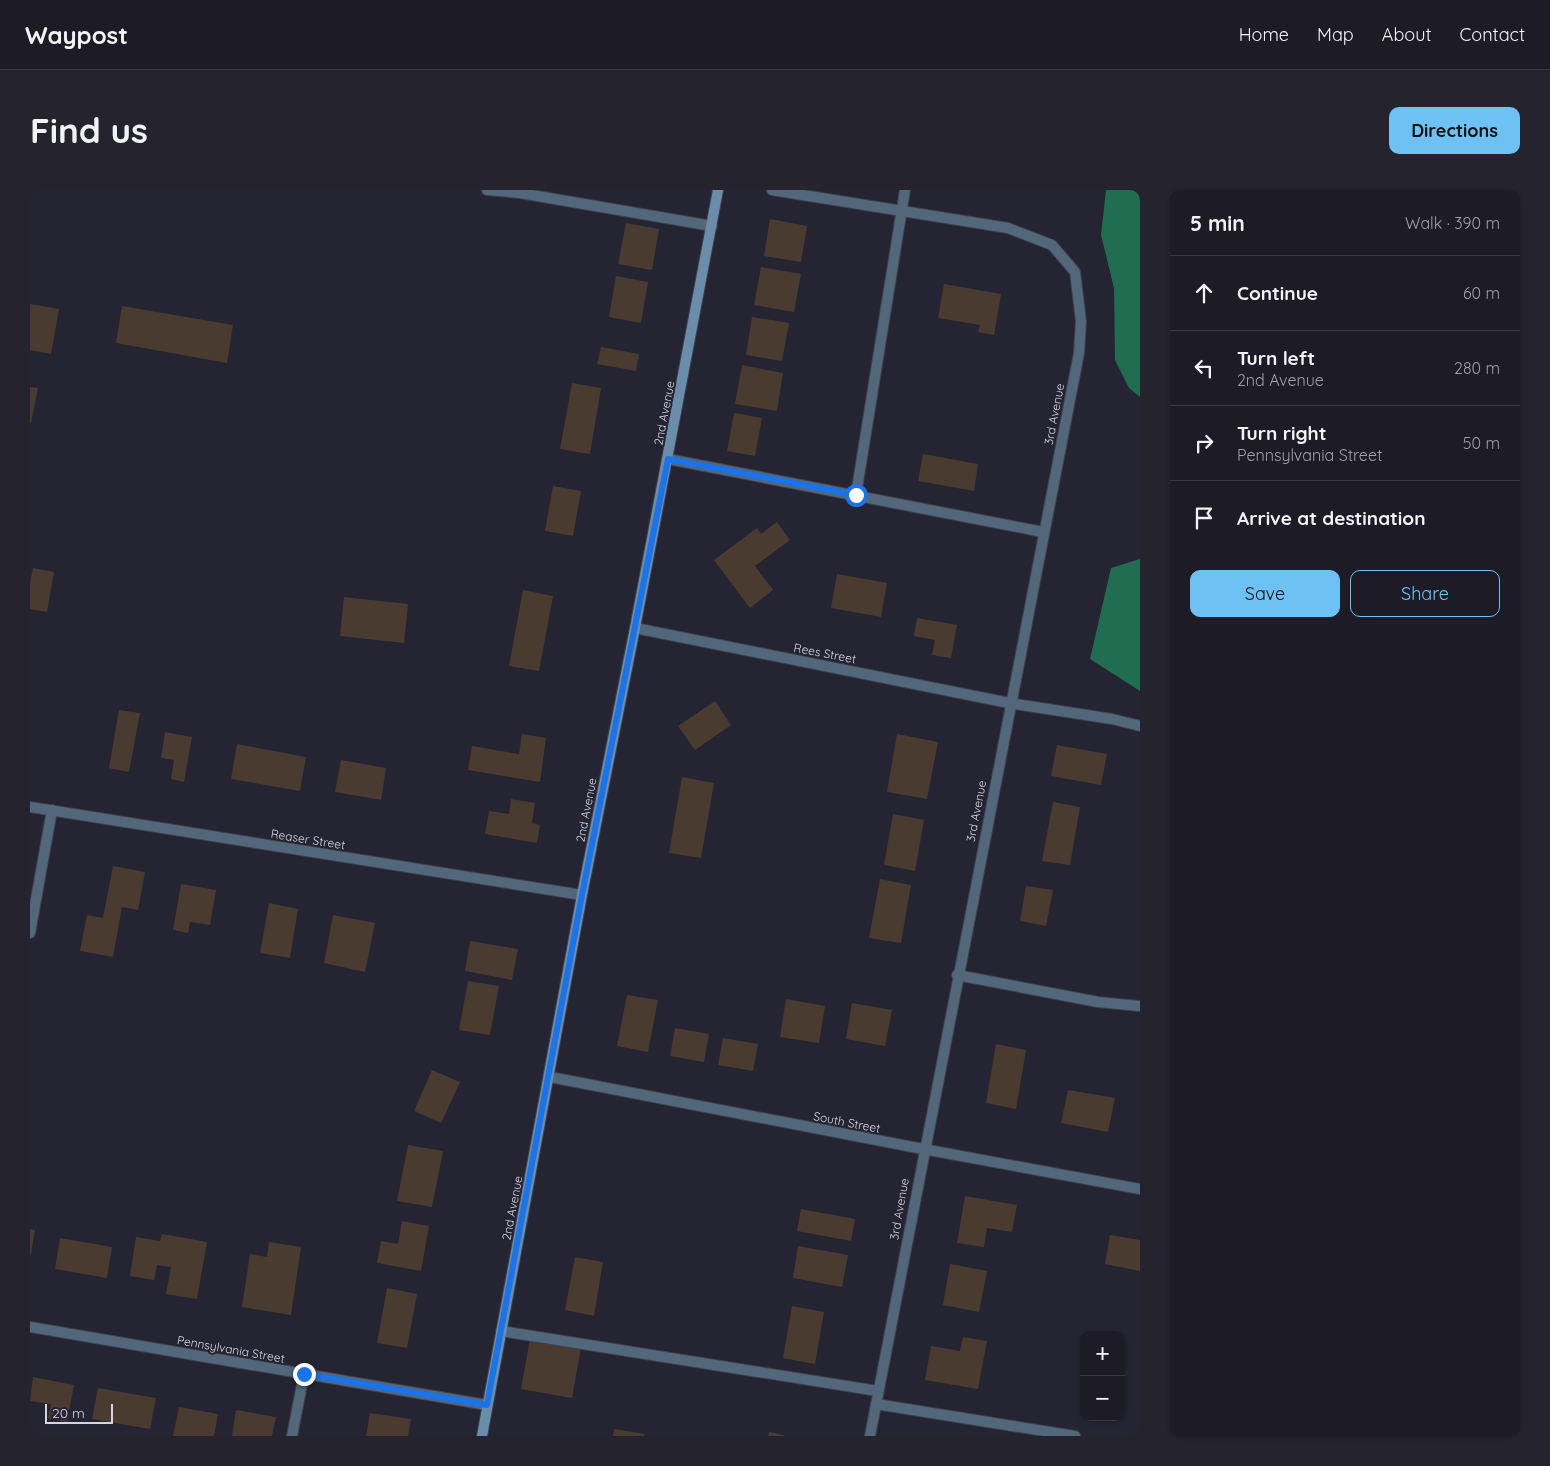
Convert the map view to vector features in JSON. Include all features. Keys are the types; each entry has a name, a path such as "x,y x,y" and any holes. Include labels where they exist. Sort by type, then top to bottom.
{"street":[{"path":"487,190 520,193 712,226"},
{"name":"2nd Avenue","path":"482,1436 550,1077 582,895 636,628 718,190"},
{"name":"3rd Avenue","path":"772,190 1008,228 1052,245 1075,272 1081,321 1079,353 1009,703 870,1436"},
{"path":"856,495 905,190"},
{"path":"668,459 1044,532"},
{"name":"Rees Street","path":"636,628 1009,703 1112,719 1140,726"},
{"name":"Reaser Street","path":"30,807 582,895"},
{"path":"30,933 52,810"},
{"path":"957,975 1098,1002 1140,1006"},
{"name":"South Street","path":"550,1077 1140,1189"},
{"name":"Pennsylvania Street","path":"30,1327 487,1405"},
{"path":"501,1331 878,1391"},
{"path":"292,1436 304,1374"},
{"path":"876,1404 1075,1436"}],"green space":[{"path":"1106,190 1140,190 1140,397 1129,388 1115,360 1114,288 1101,235"},
{"path":"1140,559 1140,691 1090,659 1111,568"}],"building":[{"path":"770,219 807,226 801,262 764,256"},
{"path":"626,223 659,229 652,270 618,264"},
{"path":"761,267 801,274 794,312 754,305"},
{"path":"616,276 648,282 641,323 609,317"},
{"path":"944,284 1001,294 994,335 978,332 980,325 938,318"},
{"path":"30,304 59,309 51,354 30,350"},
{"path":"122,306 233,325 227,363 116,343"},
{"path":"752,317 789,323 782,361 746,355"},
{"path":"601,347 639,354 636,371 597,364"},
{"path":"742,365 783,373 777,411 735,404"},
{"path":"572,383 601,388 590,454 560,449"},
{"path":"30,387 38,388 31,423 30,423"},
{"path":"734,413 762,418 755,456 727,451"},
{"path":"923,454 978,464 974,491 918,481"},
{"path":"553,486 581,491 573,536 545,531"},
{"path":"777,522 790,540 755,566 773,590 750,608 714,560 757,528 761,534"},
{"path":"33,568 54,572 47,612 30,609 30,583"},
{"path":"837,574 887,583 881,617 831,608"},
{"path":"523,590 553,596 539,671 509,666"},
{"path":"344,597 408,604 404,643 340,636"},
{"path":"917,618 957,625 951,658 932,655 935,640 914,636"},
{"path":"715,701 731,725 695,750 678,726"},
{"path":"119,710 140,713 129,772 109,768"},
{"path":"165,732 192,737 184,782 171,779 174,760 161,758"},
{"path":"522,734 546,738 540,782 468,770 472,746 519,754"},
{"path":"897,734 938,742 927,799 887,792"},
{"path":"237,744 306,757 300,791 231,779"},
{"path":"1057,745 1107,754 1101,785 1051,776"},
{"path":"341,760 386,768 381,800 335,792"},
{"path":"682,777 714,783 701,858 669,853"},
{"path":"511,799 535,803 532,823 540,825 537,843 485,834 489,811 509,814"},
{"path":"1053,802 1080,807 1070,865 1042,861"},
{"path":"893,814 924,820 915,871 884,865"},
{"path":"113,866 145,872 138,910 122,907 113,957 80,951 87,915 103,918"},
{"path":"880,879 911,885 901,943 869,938"},
{"path":"181,884 216,890 210,925 190,922 188,933 173,930"},
{"path":"1026,886 1053,890 1046,926 1020,921"},
{"path":"269,903 298,909 290,958 260,953"},
{"path":"333,915 375,923 365,972 324,963"},
{"path":"470,941 518,949 512,980 465,971"},
{"path":"468,981 499,986 490,1035 459,1030"},
{"path":"627,995 658,1000 648,1052 617,1046"},
{"path":"786,999 825,1006 819,1043 780,1037"},
{"path":"852,1003 892,1010 885,1046 846,1039"},
{"path":"675,1028 709,1034 704,1062 670,1056"},
{"path":"723,1038 758,1044 753,1071 718,1065"},
{"path":"996,1044 1026,1050 1016,1109 986,1103"},
{"path":"432,1070 460,1082 441,1123 414,1111"},
{"path":"1068,1090 1115,1098 1108,1132 1061,1123"},
{"path":"408,1145 443,1151 432,1207 397,1201"},
{"path":"965,1196 1017,1205 1012,1232 987,1228 984,1247 957,1243"},
{"path":"801,1209 855,1219 851,1241 797,1231"},
{"path":"402,1221 429,1226 421,1271 377,1263 381,1241 398,1244"},
{"path":"30,1229 35,1230 31,1254 30,1254"},
{"path":"162,1234 207,1242 197,1299 166,1294 171,1267 157,1265 154,1280 130,1276 136,1237 160,1241"},
{"path":"1110,1235 1140,1240 1140,1271 1105,1264"},
{"path":"60,1238 112,1247 107,1278 55,1269"},
{"path":"269,1242 301,1247 291,1315 242,1307 250,1254 267,1257"},
{"path":"798,1246 848,1255 842,1287 793,1278"},
{"path":"575,1257 603,1262 594,1316 565,1310"},
{"path":"950,1264 987,1271 979,1312 943,1305"},
{"path":"387,1288 417,1294 407,1348 377,1343"},
{"path":"792,1306 824,1312 815,1364 783,1358"},
{"path":"963,1337 987,1341 978,1389 925,1380 931,1346 960,1351"},
{"path":"530,1339 581,1348 572,1398 521,1389"},
{"path":"33,1377 74,1385 67,1422 48,1418 51,1404 30,1401"},
{"path":"98,1388 156,1398 150,1429 92,1419"},
{"path":"179,1407 218,1414 214,1436 173,1436"},
{"path":"236,1410 276,1417 272,1436 232,1436"},
{"path":"370,1413 411,1419 408,1436 366,1436"},
{"path":"614,1429 645,1434 644,1436 613,1436"},
{"path":"769,1432 784,1435 784,1436 768,1436"}],"route":[{"path":"304,1374 487,1405 550,1077 582,895 668,459 856,495"}]}
